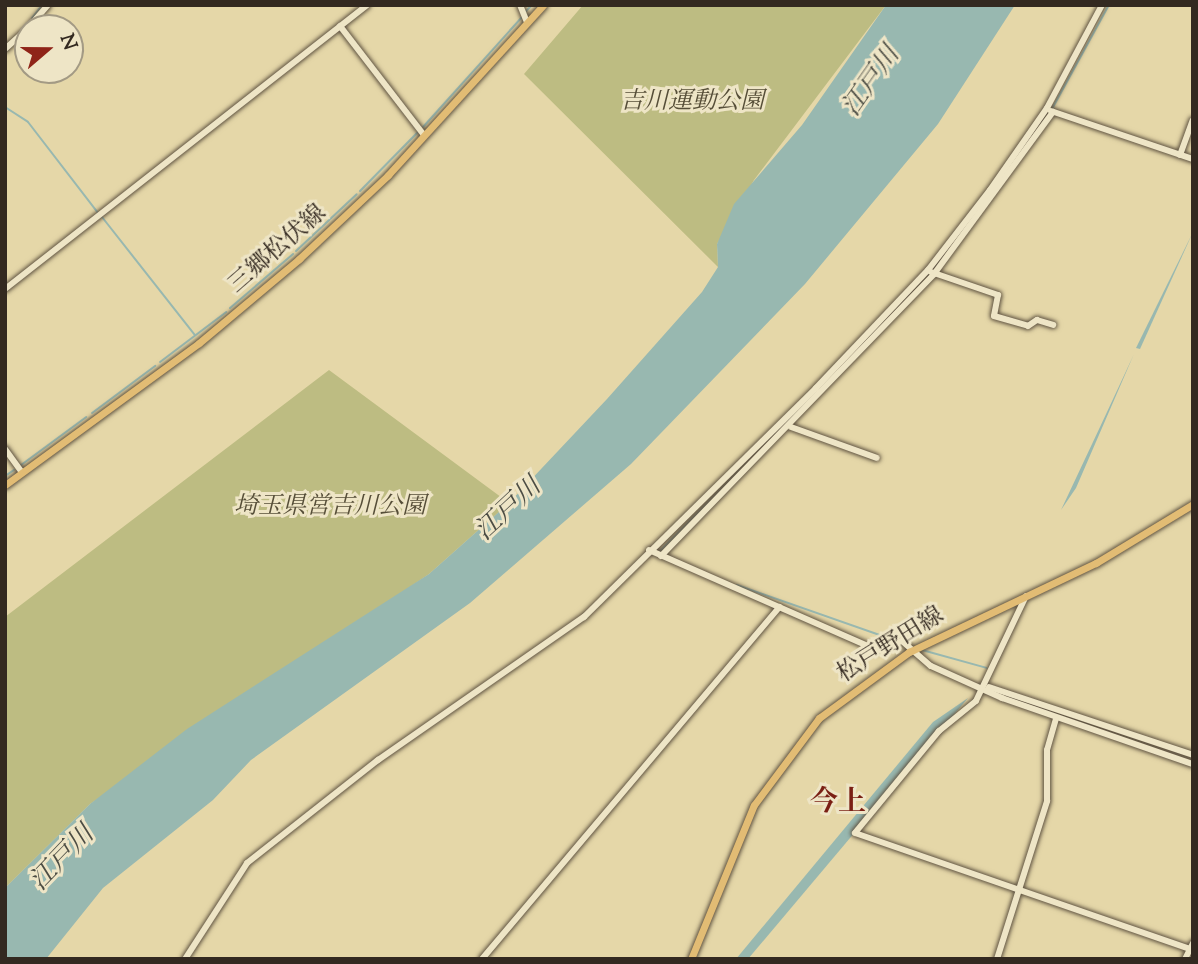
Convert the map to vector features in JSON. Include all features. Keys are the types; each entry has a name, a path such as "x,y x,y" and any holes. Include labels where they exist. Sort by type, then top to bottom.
{"main road":[{"name":"三郷松伏線","path":"5,485 233,316 341,221 424,135 524,19 542,5"},
{"name":"松戸野田線","path":"691,959 737,837 781,761 842,698 909,652 1126,547 1193,504"}],"street":[{"path":"5,289 367,5"},
{"path":"520,5 524,19"},
{"path":"661,556 791,427 931,272 1050,110 1102,5"},
{"path":"340,26 424,135"},
{"path":"1050,110 1193,159"},
{"path":"1180,155 1193,120"},
{"path":"931,272 998,295 994,316 1028,326 1037,320 1053,325"},
{"path":"185,959 247,863 378,761 584,617 931,272"},
{"path":"791,427 877,458"},
{"path":"5,449 8,458 22,472"},
{"path":"649,550 877,650 902,640 909,652 1056,719 1193,764"},
{"path":"1027,594 984,687 855,833 1192,947 1185,959"},
{"path":"482,959 779,607"},
{"path":"984,687 1193,755"},
{"path":"998,959 1047,802 1047,750 1056,719"}],"green space":[{"name":"吉川運動公園","path":"583,5 886,5 754,180 717,244 718,267 524,74"},
{"name":"埼玉県営吉川公園","path":"329,370 509,503 429,574 90,804 5,888 5,617"}],"water":[{"name":"江戸川","path":"886,5 1015,5 938,124 805,284 631,464 470,603 251,760 213,800 103,888 46,959 5,959 5,888 90,804 187,729 429,574 509,503 607,399 702,292 718,267 717,244 734,204 802,125"},
{"path":"1193,232 1140,349 1136,348 1161,297"},
{"path":"1134,354 1076,488 1061,510 1100,427"},
{"path":"968,698 748,959 736,959 933,722"}],"waterway":[{"path":"35,14 42,5"},
{"path":"525,12 532,5"},
{"path":"1052,109 1109,5"},
{"path":"423,127 522,17"},
{"path":"5,107 28,122 98,213"},
{"path":"360,191 418,132"},
{"path":"296,251 357,194"},
{"path":"102,217 195,335"},
{"path":"230,308 293,254"},
{"path":"935,266 943,257"},
{"path":"903,302 920,283"},
{"path":"160,362 226,312"},
{"path":"92,413 155,366"},
{"path":"21,465 86,417"},
{"path":"659,552 750,460"},
{"path":"5,476 14,470"},
{"path":"737,585 897,641"},
{"path":"922,650 987,668"}],"district":[{"name":"今上","path":"838,803"}]}
